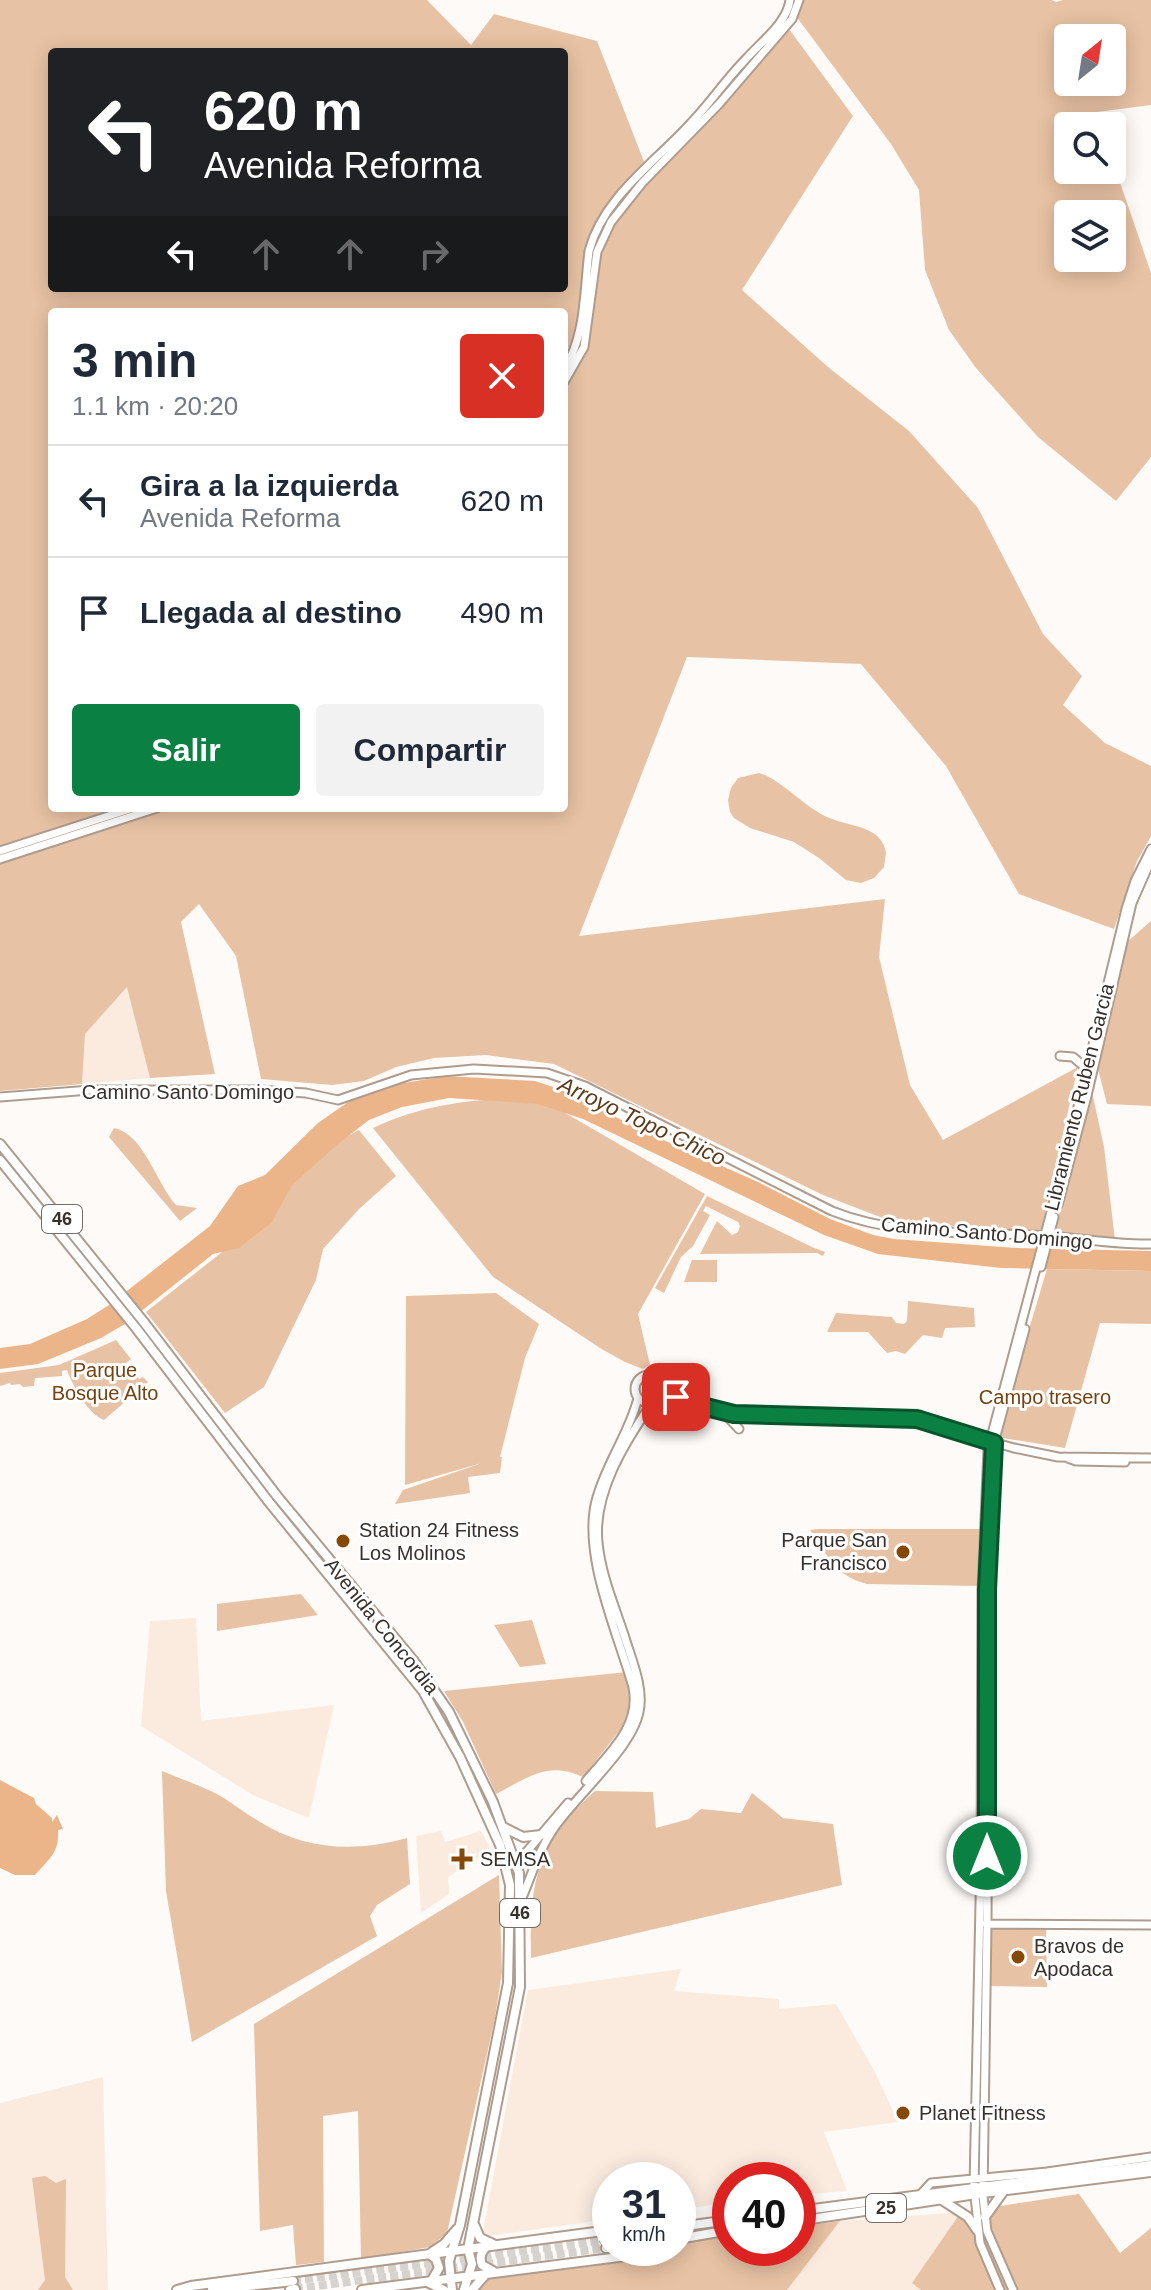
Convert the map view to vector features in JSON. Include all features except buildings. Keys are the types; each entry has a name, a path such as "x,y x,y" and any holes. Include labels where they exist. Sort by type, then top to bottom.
{"main road":[{"name":"Avenida Concordia","path":"0,1144 121,1293 140,1324 329,1578 430,1700 500,1845 510,1885 510,1961 505,2006 460,2225 448,2266 452,2290"},
{"name":"Avenida Concordia","path":"0,1160 112,1299 140,1324 429,1682 461,1734 493,1802 517,1863 521,1900 521,1962 516,2014 468,2249 473,2260 464,2290"},
{"path":"460,1757 468,1766 482,1800 493,1802"},
{"path":"503,1827 523,1837 541,1835"},
{"path":"510,1885 517,1863"},
{"name":"25","path":"816,2218 978,2186 1151,2165"},
{"name":"25","path":"978,2186 1003,2191 1151,2172"},
{"path":"943,2195 978,2186"},
{"path":"985,2217 1003,2191"},
{"name":"25","path":"816,2209 920,2195 943,2195"},
{"path":"943,2195 977,2230"},
{"path":"474,2219 478,2236 491,2245"},
{"path":"427,2254 444,2244 460,2225"},
{"path":"177,2290 592,2232"},
{"path":"491,2245 481,2254 481,2261 491,2273"},
{"path":"427,2254 436,2259 439,2268 428,2281"},
{"path":"362,2290 592,2260"},
{"path":"472,2290 491,2273"},
{"path":"428,2281 444,2290"},
{"path":"212,2290 293,2287"}],"street":[{"path":"789,16 790,0"},
{"path":"568,364 582,324 596,240 611,207 709,104 736,69 789,16 799,0"},
{"path":"568,376 577,362 587,334 596,240 622,206 628,192"},
{"path":"0,851 121,812"},
{"path":"0,859 145,812"},
{"name":"Libramiento Ruben Garcia","path":"983,1924 991,1446 1038,1271 1128,899 1151,849"},
{"name":"Libramiento Ruben Garcia","path":"1045,1239 1132,903 1151,860"},
{"path":"1060,1056 1073,1057 1087,1069"},
{"name":"Camino Santo Domingo","path":"0,1097 90,1090 232,1089 298,1092 338,1100 425,1072 474,1069 547,1073 585,1086 841,1215 863,1222 1045,1239 1151,1244"},
{"path":"517,1863 618,1743 634,1714 633,1687 595,1561 592,1526 602,1483 633,1416 638,1398 635,1387 642,1377 655,1376 671,1395 723,1412 771,1416 907,1418 991,1446 1076,1461 1151,1460"},
{"path":"521,1900 535,1860 548,1837 627,1739 638,1716 641,1701 637,1680 601,1562 598,1525 607,1485 653,1403 662,1396 663,1386"},
{"path":"638,1398 642,1402 672,1401 698,1405"},
{"path":"723,1412 739,1429"},
{"path":"983,1924 1151,1925"},
{"path":"983,1924 983,2164 978,2186 992,2248 1013,2290"},
{"path":"983,1924 977,2230 984,2257 1000,2290"},
{"path":"920,2195 931,2183 978,2186 1001,2177 1151,2157"},
{"path":"983,2164 992,2174 1001,2177"}],"shaded area":[{"path":"128,986 150,1078 82,1084 85,1034"},
{"path":"446,1076 535,1081 565,1091 830,1219 873,1235 1016,1248 1151,1251 1151,1271 1001,1268 878,1254 824,1235 583,1119 538,1104 449,1098 402,1107 369,1120 292,1185 272,1222 239,1248 213,1254 125,1324 101,1338 38,1364 0,1369 0,1348 30,1344 87,1319 109,1305 210,1226 238,1186 265,1175 318,1123 351,1100 392,1085"},
{"path":"196,1618 201,1721 334,1705 309,1818 253,1795 141,1726 150,1621"},
{"path":"0,1780 34,1798 52,1822 57,1815 63,1829 58,1830 52,1855 35,1875 15,1875 0,1868"},
{"path":"441,1831 445,1842 481,1831 491,1850 448,1877 449,1894 421,1913 416,1836"},
{"path":"681,1969 674,1991 779,1999 779,2009 836,2004 875,2072 898,2122 824,2132 847,2191 816,2194 816,2162 712,2162 712,2205 696,2207 696,2162 592,2162 592,2222 482,2237 528,1990"},
{"path":"103,2077 108,2290 0,2290 0,2103"},
{"path":"961,2212 913,2283 921,2290 787,2290 805,2266 816,2266 816,2252 840,2221"}],"green space":[{"path":"0,0 427,0 471,45 494,14 597,41 650,177 786,25 853,116 742,290 828,367 909,431 978,508 1043,634 1082,676 1063,705 1105,743 1151,766 1151,836 1137,861 1114,929 1019,894 946,766 861,664 687,657 579,936 885,899 879,957 910,1085 943,1140 1078,1067 1041,1231 1004,1231 888,1220 823,1195 554,1064 486,1055 434,1058 396,1067 364,1081 332,1085 261,1079 236,956 199,904 181,922 215,1074 150,1078 127,987 85,1034 82,1084 0,1091"},
{"path":"798,0 1151,0 1151,105 1097,112 1054,112 1054,184 1121,184 1151,273 1151,457 1116,501 1038,437 976,368 949,330 925,270 919,190 891,144 796,16"},
{"path":"759,773 776,781 827,817 863,828 878,837 886,853 884,867 874,878 861,883 846,880 794,842 750,828 734,818 728,800 731,788 738,778"},
{"path":"1151,921 1151,1106 1107,1104 1097,1065 1127,942"},
{"path":"1092,1092 1104,1147 1115,1240 1054,1232"},
{"path":"515,1098 548,1103 705,1194 638,1314 650,1365 643,1369 600,1348 493,1277 373,1128 408,1114 442,1106"},
{"path":"114,1128 134,1139 176,1205 197,1208 180,1221 109,1137"},
{"path":"359,1130 396,1176 359,1209 323,1249 316,1280 264,1387 225,1413 146,1312 245,1234 248,1219 329,1146"},
{"path":"707,1196 825,1252 823,1256 817,1253 700,1254 717,1221 732,1235 738,1232 740,1226 738,1222 706,1206 703,1211 710,1215 693,1246 681,1257 664,1293 655,1288"},
{"path":"692,1260 717,1260 717,1282 684,1282"},
{"name":"Campo trasero","path":"1047,1269 1151,1271 1151,1324 1100,1323 1065,1448 997,1437"},
{"path":"496,1293 539,1324 525,1358 500,1457 500,1473 468,1477 470,1493 395,1504 403,1490 482,1463 405,1485 406,1296"},
{"path":"908,1301 974,1308 975,1327 945,1328 942,1338 923,1335 905,1354 896,1351 887,1353 868,1332 827,1332 836,1313 892,1317 896,1323 904,1324 907,1321"},
{"name":"Parque Bosque Alto","path":"116,1340 131,1359 126,1363 139,1379 143,1377 148,1382 104,1420 86,1405 67,1370 62,1371 62,1376 35,1378 34,1386 10,1383 0,1386 0,1373 59,1365"},
{"name":"Parque San Francisco","path":"981,1529 979,1586 867,1584 839,1570 810,1530"},
{"path":"301,1594 318,1615 217,1631 217,1604"},
{"path":"532,1620 546,1664 520,1667 494,1625"},
{"path":"627,1672 633,1700 628,1720 583,1777 559,1770 548,1771 528,1777 496,1794 463,1722 444,1691"},
{"path":"162,1771 217,1794 260,1822 296,1839 350,1847 407,1838 410,1884 377,1905 370,1916 377,1936 192,2042 166,1891"},
{"path":"595,1791 653,1792 656,1828 689,1819 701,1809 741,1813 752,1793 783,1818 833,1824 842,1885 531,1958 532,1908 540,1866 560,1829"},
{"path":"499,1875 502,1972 495,2018 447,2233 430,2247 361,2259 358,2111 323,2116 324,2262 296,2265 293,2225 260,2231 254,2024"},
{"name":"Bravos de Apodaca","path":"989,1927 1046,1928 1047,1987 988,1986"},
{"path":"45,2176 56,2183 66,2179 65,2277 73,2290 38,2290 45,2280 32,2178"},
{"path":"1079,2194 1120,2253 1151,2228 1151,2290 921,2290 912,2283 961,2212"},
{"path":"840,2221 816,2252 816,2224"},
{"path":"712,2237 712,2266 805,2266 787,2290 474,2290 491,2276 592,2263 592,2266 696,2266 696,2239"}],"tunnel":[{"path":"293,2281 592,2242"},
{"path":"295,2289 592,2250"}],"place":[{"name":"Station 24 Fitness Los Molinos","path":"343,1541"},
{"name":"Parque San Francisco","path":"903,1552"},
{"name":"SEMSA","path":"462,1859"},
{"name":"Bravos de Apodaca","path":"1018,1957"},
{"name":"Planet Fitness","path":"903,2113"}],"route":[{"path":"676,1397 734,1414 917,1419 994,1443 987,1590 987,1856"}],"water label":[{"name":"Arroyo Topo Chico","path":"642,1121"}]}
